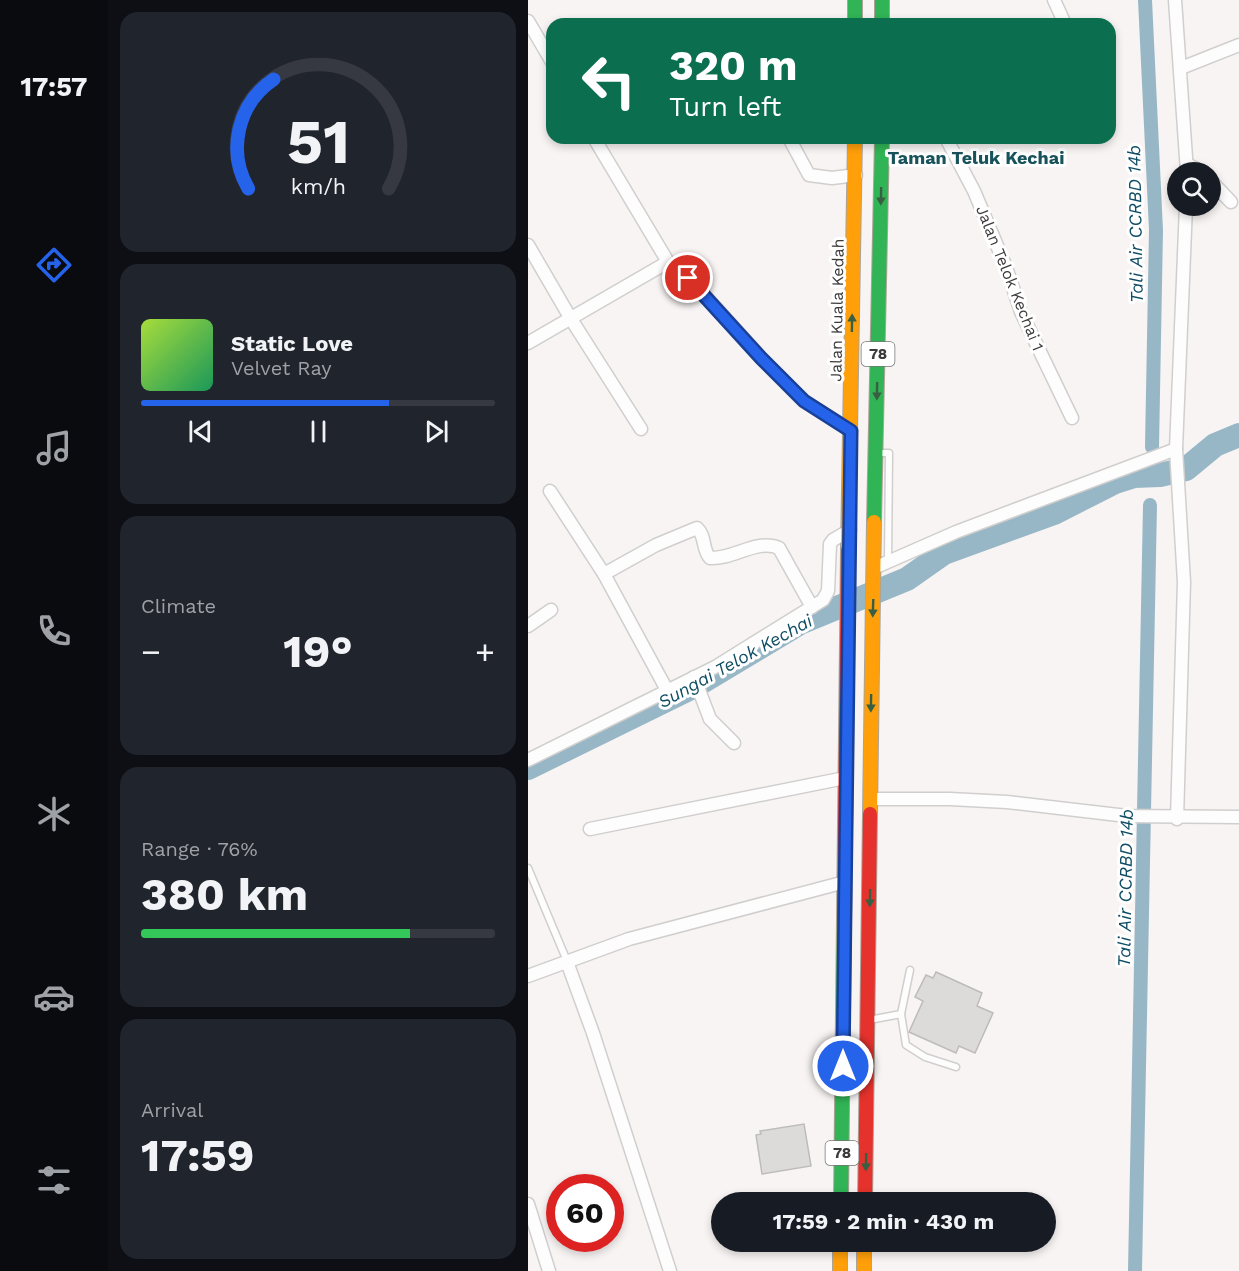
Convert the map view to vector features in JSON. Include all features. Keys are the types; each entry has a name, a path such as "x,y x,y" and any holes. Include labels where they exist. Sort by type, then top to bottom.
{"main road":[{"path":"855,0 855,18"},
{"path":"882,0 882,18"},
{"name":"Jalan Kuala Kedah","path":"841,1192 846,645 850,530 855,144"},
{"name":"78","path":"865,1192 872,645 882,144"},
{"path":"843,1029 869,1020"},
{"path":"840,1252 840,1271"},
{"path":"864,1252 864,1271"}],"street":[{"path":"1054,0 1062,18"},
{"path":"1175,0 1187,162"},
{"path":"528,21 546,52"},
{"path":"1181,68 1239,45"},
{"path":"528,344 668,262 598,144"},
{"path":"792,144 809,175 825,178 856,175"},
{"name":"Jalan Telok Kechai 1","path":"949,144 974,191 1006,267 1021,312 1072,418"},
{"path":"1221,192 1231,202"},
{"path":"1172,819 1184,582 1176,449 1186,216"},
{"path":"528,245 570,319 641,429"},
{"path":"688,278 804,401 851,431"},
{"path":"874,569 966,527 1176,449"},
{"path":"550,490 604,574 668,692"},
{"path":"604,574 646,550 697,528 701,533 705,553 710,558 770,544 779,548 812,607"},
{"path":"528,760 668,692 697,683 731,657 812,607 827,594 830,544 850,530"},
{"path":"528,626 551,610"},
{"path":"697,683 710,719 734,743"},
{"path":"590,829 845,778"},
{"path":"871,799 984,801 1172,819 1239,817"},
{"path":"528,976 639,936 845,882"},
{"path":"567,962 593,1033 670,1271"},
{"path":"528,1204 549,1271"}],"lane":[{"path":"876,453 889,453 888,562"},
{"path":"528,868 567,962"},
{"path":"909,970 901,1014 904,1039 910,1049 956,1067"},
{"path":"869,1020 901,1014"}],"building":[{"path":"936,972 982,993 977,1006 993,1013 975,1053 959,1046 956,1053 909,1032 923,1001 915,997 926,975 933,978"},
{"path":"804,1124 811,1166 762,1174 756,1135 761,1134 760,1131"}],"waterway":[{"name":"Tali Air CCRBD 14b","path":"1145,0 1156,230 1152,447"},
{"name":"Sungai Telok Kechai","path":"528,768 697,685 800,623 907,579 944,553 1054,513 1115,482 1134,476 1160,475 1186,469 1215,445 1239,435"},
{"name":"Tali Air CCRBD 14b","path":"1135,1271 1150,505"}],"traffic: fast":[{"path":"855,0 855,18"},
{"path":"882,0 882,18"},
{"path":"874,522 882,144"},
{"path":"841,1192 844,918"}],"traffic: slow":[{"path":"848,550 855,144"},
{"path":"870,814 874,522"},
{"path":"840,1252 840,1271"},
{"path":"864,1252 864,1271"}],"traffic: jam":[{"path":"844,918 848,550"},
{"path":"865,1192 870,814"}],"district":[{"name":"Taman Teluk Kechai","path":"976,157"}],"route":[{"path":"688,278 699,287 761,358 804,401 831,421 851,431 846,645 845,778 847,799 843,1066"}]}
